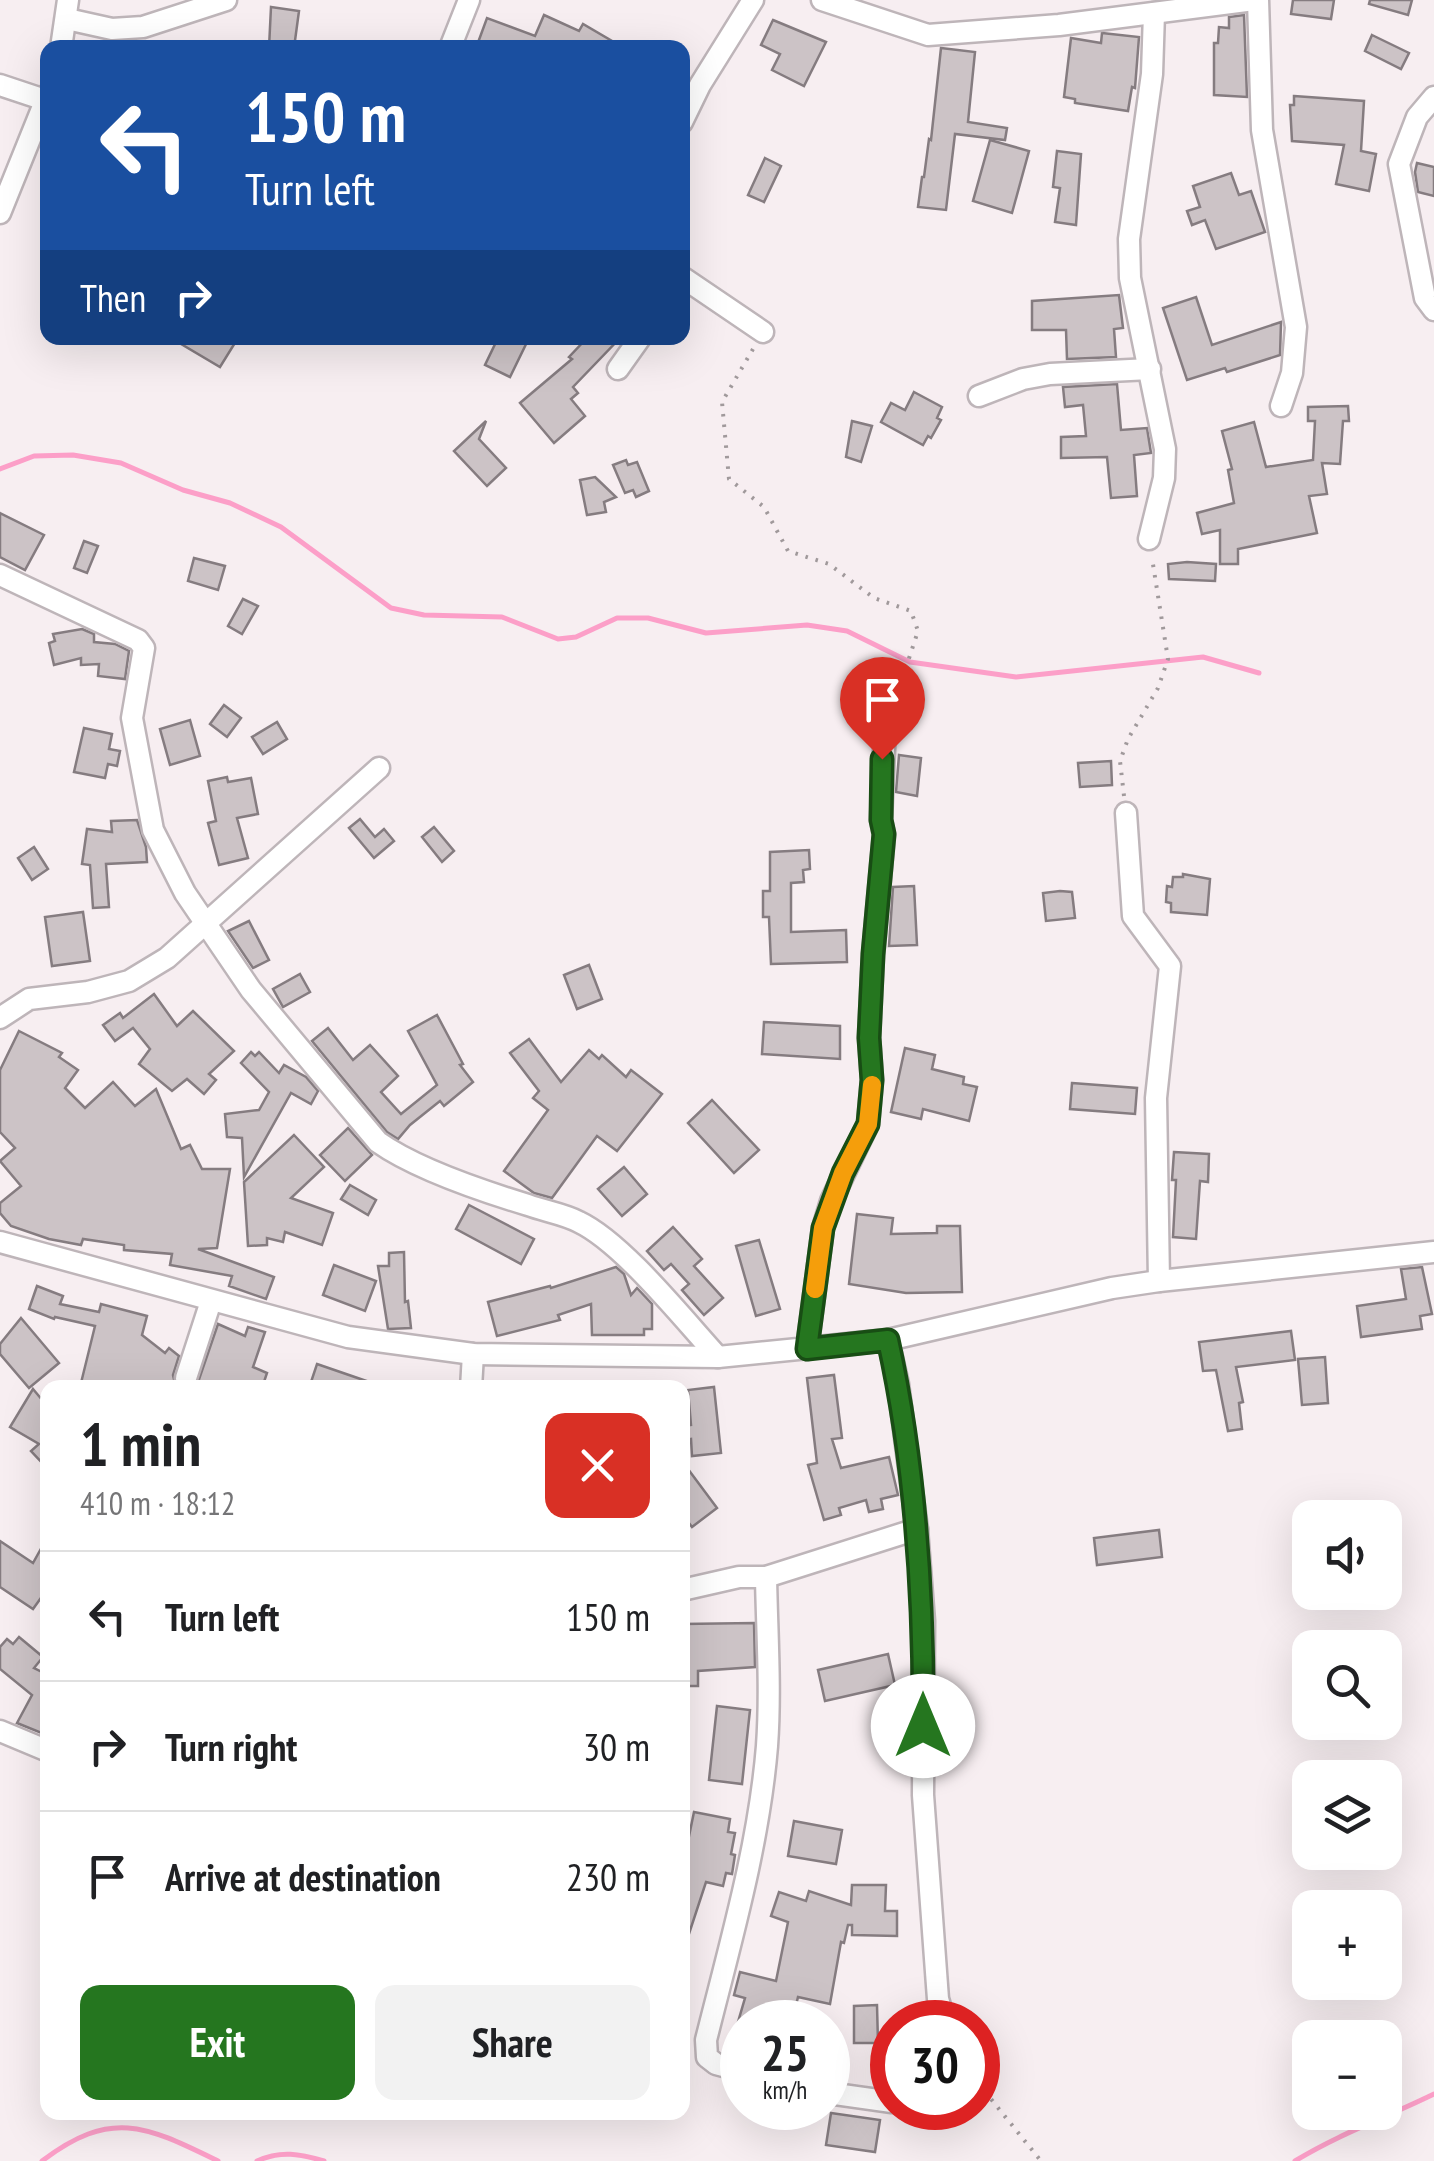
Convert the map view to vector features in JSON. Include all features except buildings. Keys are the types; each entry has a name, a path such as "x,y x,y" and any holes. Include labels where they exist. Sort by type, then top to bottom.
{"street":[{"path":"62,40 67,10 112,29 144,28 226,0"},
{"path":"453,40 469,0"},
{"path":"690,106 752,0"},
{"path":"834,2 928,34 1059,26 1256,0 1262,130 1296,327 1292,373 1281,406"},
{"path":"1149,539 1164,478 1166,449 1130,278 1128,240 1152,74 1154,13"},
{"path":"0,85 40,95"},
{"path":"1434,97 1416,116 1399,164 1425,298 1434,310"},
{"path":"0,213 40,112"},
{"path":"690,282 763,332"},
{"path":"618,369 635,345"},
{"path":"979,396 1023,379 1050,374 1150,369"},
{"path":"0,576 120,629 144,648 132,718 153,830 185,893 251,990 378,1142 399,1157 484,1191 580,1222 605,1239 659,1291 718,1357"},
{"path":"807,1349 823,1228 843,1173 868,1124 873,954 884,834 881,820 885,727"},
{"path":"0,1018 29,999 88,992 129,981 167,958 380,768"},
{"path":"1126,813 1133,916 1170,966 1156,1098 1159,1281"},
{"path":"0,1242 348,1337 473,1354 718,1357 888,1340 1112,1288 1159,1281 1434,1252"},
{"path":"186,1378 211,1301"},
{"path":"888,1340 898,1384 917,1529 924,1621 923,1795 938,2000"},
{"path":"471,1380 473,1354"},
{"path":"690,1588 766,1576 917,1529"},
{"path":"720,2065 707,2056 706,2040 734,1927 767,1748 766,1576"},
{"path":"0,1732 40,1748"}],"path":[{"path":"763,332 722,402 729,480 764,507 788,552 829,564 874,598 911,611 918,631 885,727"},
{"path":"1126,813 1120,761 1128,739 1158,688 1168,659 1149,539"},
{"path":"1000,2110 1041,2161"}],"waterway":[{"path":"0,469 34,456 73,455 121,463 183,490 230,503 281,527 391,608 424,615 502,617 558,639 576,637 617,618 648,618 706,633 807,625 847,631 910,662 1016,677 1203,657 1259,673"},
{"path":"1295,2161 1434,2094"},
{"path":"42,2161 67,2144 109,2128 149,2132 218,2161"},
{"path":"257,2161 290,2154 324,2161"}],"slow traffic":[{"path":"815,1289 823,1228 843,1173 868,1124 872,1085"}],"route":[{"path":"882,759 884,834 873,954 868,1124 843,1173 823,1228 807,1349 888,1340 898,1384 917,1529 924,1621 923,1726"}]}
